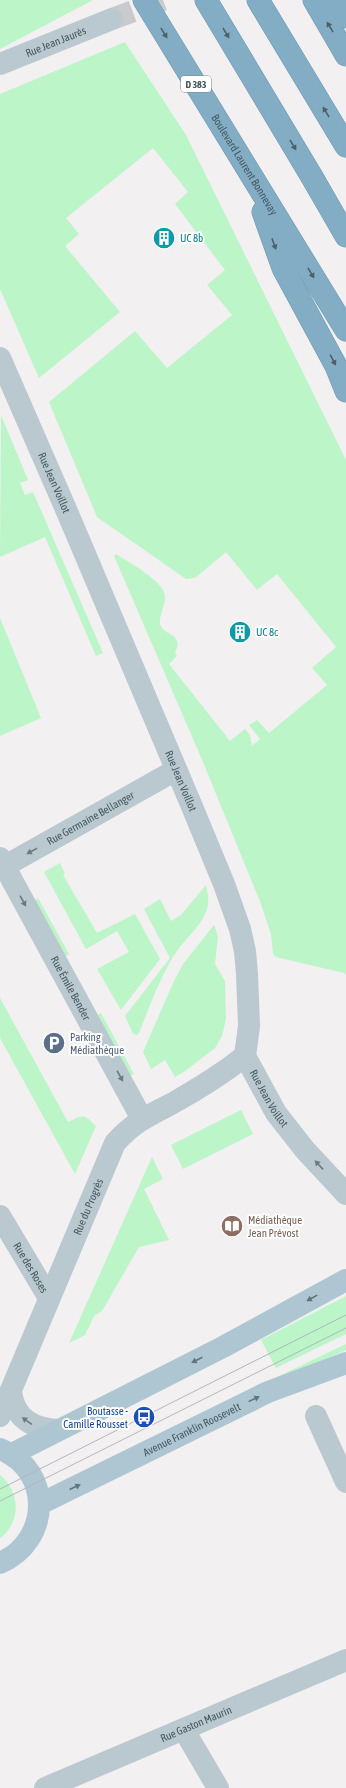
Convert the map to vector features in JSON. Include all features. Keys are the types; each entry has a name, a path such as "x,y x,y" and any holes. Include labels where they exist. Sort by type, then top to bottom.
{"highway":[{"name":"Boulevard Laurent Bonnevay","path":"144,0 346,330"},
{"path":"206,0 346,236"},
{"path":"258,0 346,146"},
{"path":"314,0 346,55"},
{"path":"334,0 346,17"},
{"path":"247,168 283,268 336,366 346,391"}],"main road":[{"path":"0,1563 12,1558 27,1544 37,1525 40,1504 36,1483 31,1474 6,1451 59,1430 228,1344 346,1280"},
{"name":"Avenue Franklin Roosevelt","path":"40,1504 268,1392 343,1366"}],"street":[{"name":"Rue Jean Jaurès","path":"0,64 112,19"},
{"name":"Rue Jean Voillot","path":"0,358 68,514 224,884 240,929 246,951 247,974 249,1026 245,1056 276,1113 305,1150 346,1194"},
{"name":"Rue Germaine Bellanger","path":"2,862 176,770"},
{"name":"Rue Émile Bender","path":"2,862 142,1118"},
{"name":"Rue du Progrès","path":"0,1416 115,1143 127,1130 142,1118 221,1075 245,1056"},
{"name":"Rue des Roses","path":"0,1216 49,1298"},
{"path":"10,1392 12,1404 20,1416 33,1425 45,1429 59,1430"},
{"path":"316,1416 346,1482"},
{"name":"Rue Gaston Maurin","path":"45,1788 346,1660"},
{"path":"184,1730 218,1788"}],"green space":[{"path":"0,0 93,0 0,49"},
{"path":"125,42 186,135 346,460 346,975 344,973 276,957 273,954 271,934 261,904 203,762 114,556 116,554 145,572 159,584 163,590 165,599 160,617 160,624 165,631 175,638 177,642 175,653 177,656 169,664 230,741 245,729 250,735 252,746 260,739 249,725 257,720 269,733 327,685 312,668 336,647 277,574 257,590 226,552 195,578 186,579 97,517 49,402 135,331 167,368 232,315 207,285 225,270 175,204 188,192 153,148 66,218 79,234 65,246 120,312 39,378 0,289 0,94"},
{"path":"1,415 28,480 20,483 25,495 33,492 103,653 96,656 45,537 0,557"},
{"path":"0,618 41,718 0,736"},
{"path":"60,863 65,874 63,875 97,933 135,914 160,959 121,1010 97,969 129,952 117,931 86,949 44,872"},
{"path":"206,885 208,902 206,912 199,924 173,957 150,1004 139,1033 137,1035 133,1034 125,1016 170,958 144,909 160,899 171,921 181,915"},
{"path":"38,898 69,954 63,958 32,902"},
{"path":"214,925 218,936 215,964 225,981 226,1019 222,1036 215,1048 175,1077 165,1060 151,1069 143,1052 174,981 183,964"},
{"path":"0,998 68,1122 83,1116 96,1126 75,1174 0,1038"},
{"path":"101,1013 134,1074 128,1077 95,1016"},
{"path":"241,1110 253,1134 183,1169 171,1145"},
{"path":"152,1157 163,1179 144,1189 169,1240 139,1247 102,1311 94,1316 85,1335 69,1343"},
{"path":"346,1296 346,1334 276,1368 261,1340"},
{"path":"346,1344 346,1350 279,1380 277,1377"},
{"path":"0,1475 12,1489 16,1506 12,1524 0,1538"}],"tunnel":[{"path":"112,19 163,0"}],"tram line":[{"path":"0,1489 346,1315"},
{"path":"0,1501 346,1328"}],"place":[{"name":"UC 8b","path":"164,238"},
{"name":"UC 8c","path":"240,632"},
{"name":"Parking Médiathèque","path":"54,1043"},
{"name":"Médiathèque Jean Prévost","path":"232,1226"},
{"name":"Boutasse - Camille Rousset","path":"144,1417"}]}
